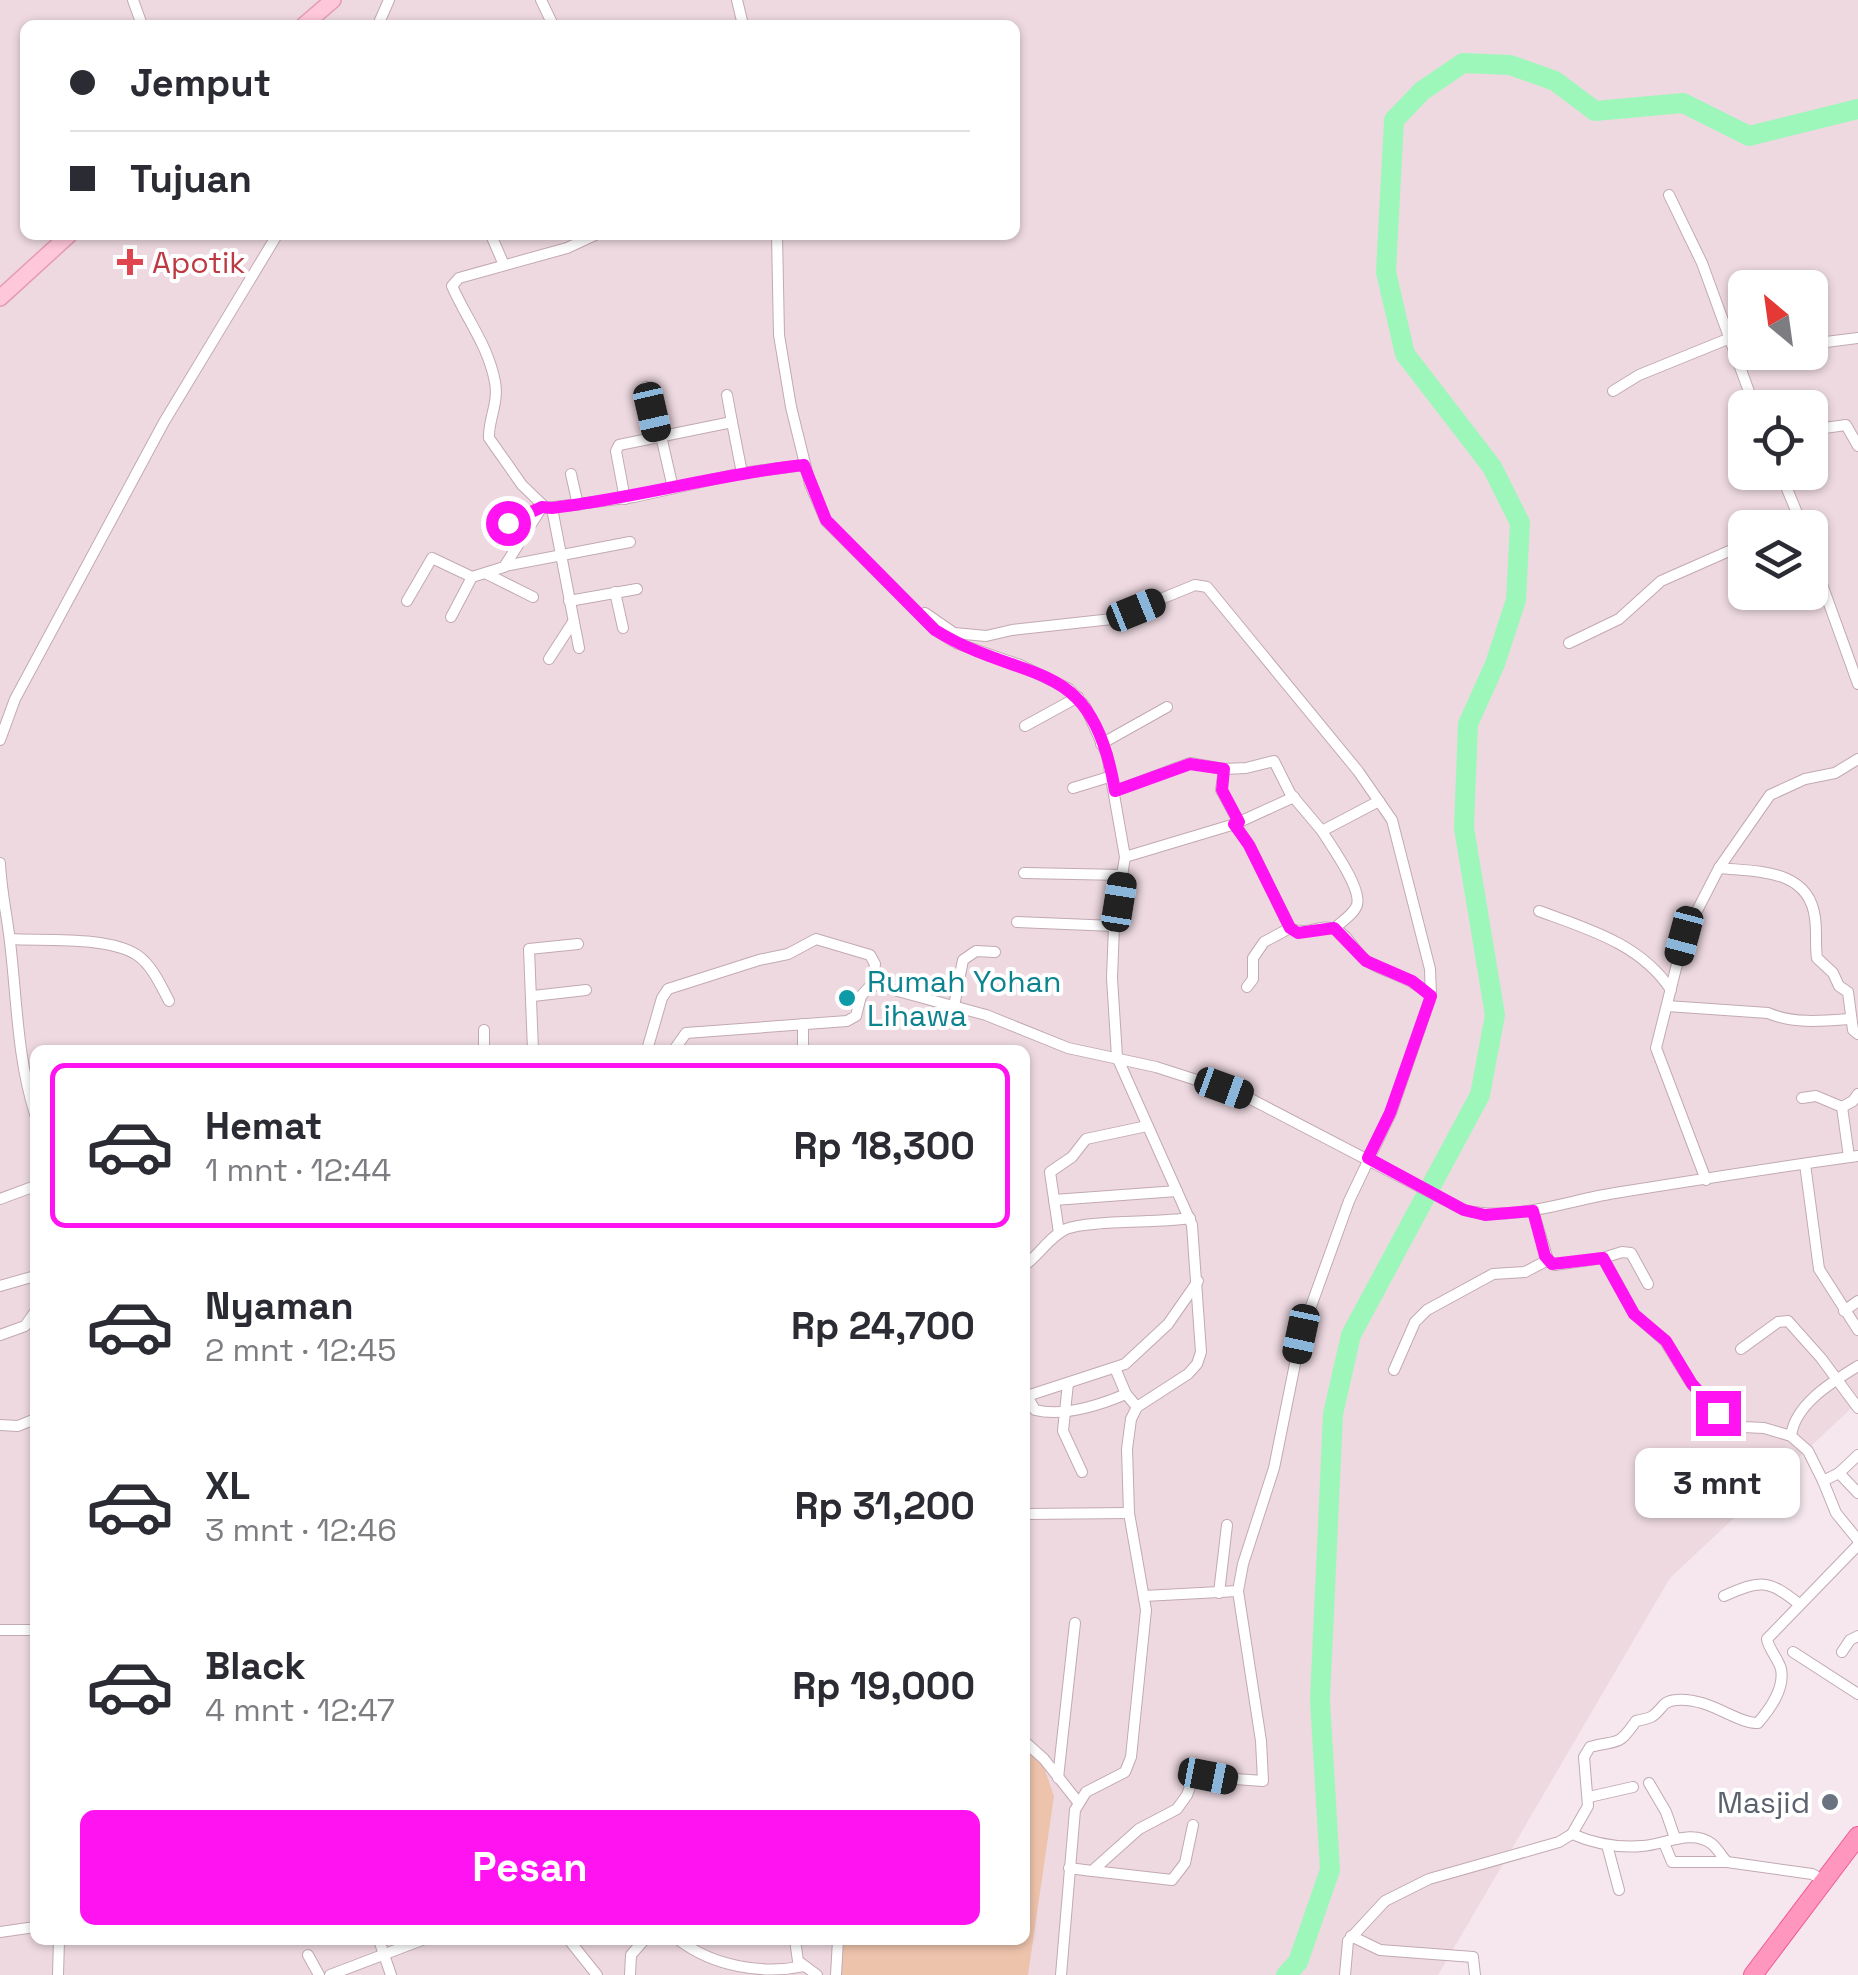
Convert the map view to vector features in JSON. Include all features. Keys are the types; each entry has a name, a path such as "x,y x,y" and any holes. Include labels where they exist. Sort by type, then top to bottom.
{"main road":[{"path":"1753,1975 1858,1836"}],"street":[{"path":"310,20 332,0"},
{"path":"1669,195 1691,238 1728,335"},
{"path":"0,298 63,240"},
{"path":"0,740 15,699 164,422 274,240"},
{"path":"493,240 504,265"},
{"path":"579,648 547,508 489,438 496,406 495,383 481,336 452,286 459,278 584,240"},
{"path":"777,240 779,335 804,465 826,520 935,630 956,643 1054,679 1078,697 1101,744 1112,776 1125,857 1114,926 1112,1016 1117,1058 1190,1218 1201,1339 1197,1364 1137,1408 1131,1419 1127,1449 1128,1513 1146,1628 1131,1756 1126,1772 1086,1792 1078,1802 1062,1975"},
{"path":"1828,342 1858,338"},
{"path":"1613,391 1634,377 1728,341"},
{"path":"646,387 673,488"},
{"path":"727,395 742,472"},
{"path":"625,499 616,448 732,422"},
{"path":"1828,428 1846,425 1858,446"},
{"path":"492,511 508,523 547,508 625,499 742,472 804,465"},
{"path":"571,474 578,505"},
{"path":"504,566 547,508"},
{"path":"407,600 432,558 472,577 504,566 630,542"},
{"path":"1569,642 1626,613 1662,581 1728,552"},
{"path":"486,574 533,597"},
{"path":"451,618 472,577"},
{"path":"907,603 954,634 976,637 1106,621 1203,585 1214,593 1379,800 1398,837 1430,969 1431,996 1390,1113 1330,1249 1301,1334 1274,1468 1238,1591 1261,1741 1263,1781 1194,1776 1177,1808 1140,1829 1092,1871"},
{"path":"569,602 637,588"},
{"path":"615,592 623,628"},
{"path":"1828,600 1858,684"},
{"path":"549,659 573,621"},
{"path":"1025,726 1078,697"},
{"path":"1101,744 1167,707"},
{"path":"1706,1180 1658,1056 1656,1040 1684,936 1719,868 1770,795 1805,779 1836,773 1858,759"},
{"path":"1115,791 1190,764 1246,768 1274,760 1284,784 1343,864 1357,898 1352,912 1334,928 1298,933 1290,928 1222,790 1224,769"},
{"path":"1074,788 1112,776"},
{"path":"1125,857 1237,823 1294,797"},
{"path":"1322,831 1379,800"},
{"path":"0,863 14,1009 30,1086"},
{"path":"1719,868 1781,875 1801,888 1815,917 1817,958 1848,992 1852,1030 1858,1034"},
{"path":"1024,873 1123,875"},
{"path":"1540,911 1628,948 1662,976 1671,990"},
{"path":"1017,922 1114,926"},
{"path":"1247,986 1253,979 1255,954 1271,937 1290,928"},
{"path":"1334,928 1366,961 1412,981 1431,996"},
{"path":"10,939 87,942 136,954 169,1001"},
{"path":"648,1045 668,990 788,954 816,939 870,955 875,964 872,984 852,1019 686,1032 677,1045"},
{"path":"534,1045 529,949 578,944"},
{"path":"954,1006 963,960 976,951 995,952"},
{"path":"872,984 954,1006 1068,1048 1117,1058 1243,1095 1464,1210 1485,1215 1533,1211 1605,1195 1854,1157 1842,1107"},
{"path":"533,996 586,990"},
{"path":"1667,1006 1768,1013 1784,1019 1850,1020"},
{"path":"802,1024 803,1045"},
{"path":"484,1030 484,1045"},
{"path":"1842,1107 1858,1094"},
{"path":"1802,1098 1816,1096 1842,1107"},
{"path":"1058,1233 1050,1172 1072,1157 1086,1138 1147,1126"},
{"path":"1805,1164 1819,1268 1858,1330"},
{"path":"0,1199 30,1188"},
{"path":"1054,1200 1178,1191"},
{"path":"1533,1211 1548,1260 1555,1265 1631,1253 1648,1284"},
{"path":"1030,1261 1058,1233 1070,1227 1190,1218"},
{"path":"1345,1975 1350,1936 1385,1901 1407,1888 1492,1859 1559,1842 1572,1834 1590,1797 1584,1772 1585,1751 1594,1745 1619,1742 1628,1736 1633,1723 1653,1716 1667,1701 1716,1706 1748,1722 1758,1722 1779,1692 1781,1682 1780,1665 1767,1638 1858,1542 1836,1513 1808,1450 1791,1436 1743,1426 1718,1413 1692,1384 1666,1341 1634,1314 1603,1258"},
{"path":"1394,1370 1418,1316 1493,1274 1524,1272 1548,1260"},
{"path":"0,1286 30,1277"},
{"path":"1030,1395 1124,1364 1168,1324 1198,1281"},
{"path":"1844,1311 1858,1301"},
{"path":"0,1335 24,1326 30,1318"},
{"path":"1742,1349 1778,1322 1788,1320 1858,1408"},
{"path":"1791,1436 1800,1411 1858,1366"},
{"path":"1114,1368 1137,1408"},
{"path":"1068,1383 1063,1432 1082,1472"},
{"path":"1030,1401 1035,1410 1048,1413 1104,1403 1126,1394"},
{"path":"0,1424 18,1426 30,1421"},
{"path":"1823,1481 1858,1455"},
{"path":"1839,1472 1858,1492"},
{"path":"1030,1514 1128,1513"},
{"path":"1219,1593 1227,1524"},
{"path":"1724,1596 1748,1585 1772,1584 1799,1604"},
{"path":"1144,1596 1238,1591"},
{"path":"1058,1778 1075,1623"},
{"path":"0,1630 30,1630"},
{"path":"1842,1652 1858,1636"},
{"path":"1794,1652 1858,1694"},
{"path":"1030,1747 1078,1802"},
{"path":"1649,1784 1672,1824 1672,1862 1728,1862 1812,1874 1825,1880"},
{"path":"1590,1797 1633,1786"},
{"path":"1069,1868 1172,1880 1185,1863 1193,1826"},
{"path":"1572,1834 1607,1846 1670,1841 1711,1843 1728,1862"},
{"path":"1607,1846 1619,1890"},
{"path":"0,1932 30,1928"},
{"path":"1350,1936 1370,1947 1400,1954 1473,1957 1475,1975"},
{"path":"58,1975 59,1945"},
{"path":"382,1945 390,1975"},
{"path":"330,1975 410,1945"},
{"path":"572,1945 596,1975"},
{"path":"630,1975 631,1955 640,1945"},
{"path":"686,1945 723,1966 790,1972 804,1966"},
{"path":"795,1945 794,1952 804,1966 817,1975"},
{"path":"836,1975 838,1945"},
{"path":"308,1955 318,1975"}],"shaded area":[{"path":"0,0 1858,0 1858,1402 1670,1578 1438,1975 0,1975"},
{"path":"1030,1752 1044,1767 1054,1796 1028,1975 840,1975 843,1945 1030,1945"}],"waterway":[{"path":"1286,1975 1298,1962 1330,1870 1320,1700 1333,1414 1351,1335 1480,1095 1495,1015 1464,828 1468,724 1495,664 1516,600 1520,523 1492,467 1405,354 1386,272 1394,120 1422,91 1463,63 1510,65 1555,81 1595,111 1683,103 1749,136 1858,109"}],"place":[{"name":"Apotik","path":"130,262"},
{"name":"Rumah Yohan Lihawa","path":"847,998"},
{"name":"Masjid","path":"1830,1802"}],"route":[{"path":"508,523 542,507 625,499 742,472 804,465 826,520 935,630 956,643 1054,679 1078,697 1107,756 1115,791 1190,764 1224,769 1220,785 1239,822 1234,824 1249,845 1290,928 1298,933 1334,928 1366,961 1412,981 1431,996 1390,1113 1368,1158 1464,1210 1485,1215 1533,1211 1545,1256 1552,1264 1603,1258 1634,1314 1666,1341 1702,1398 1718,1413"}]}
